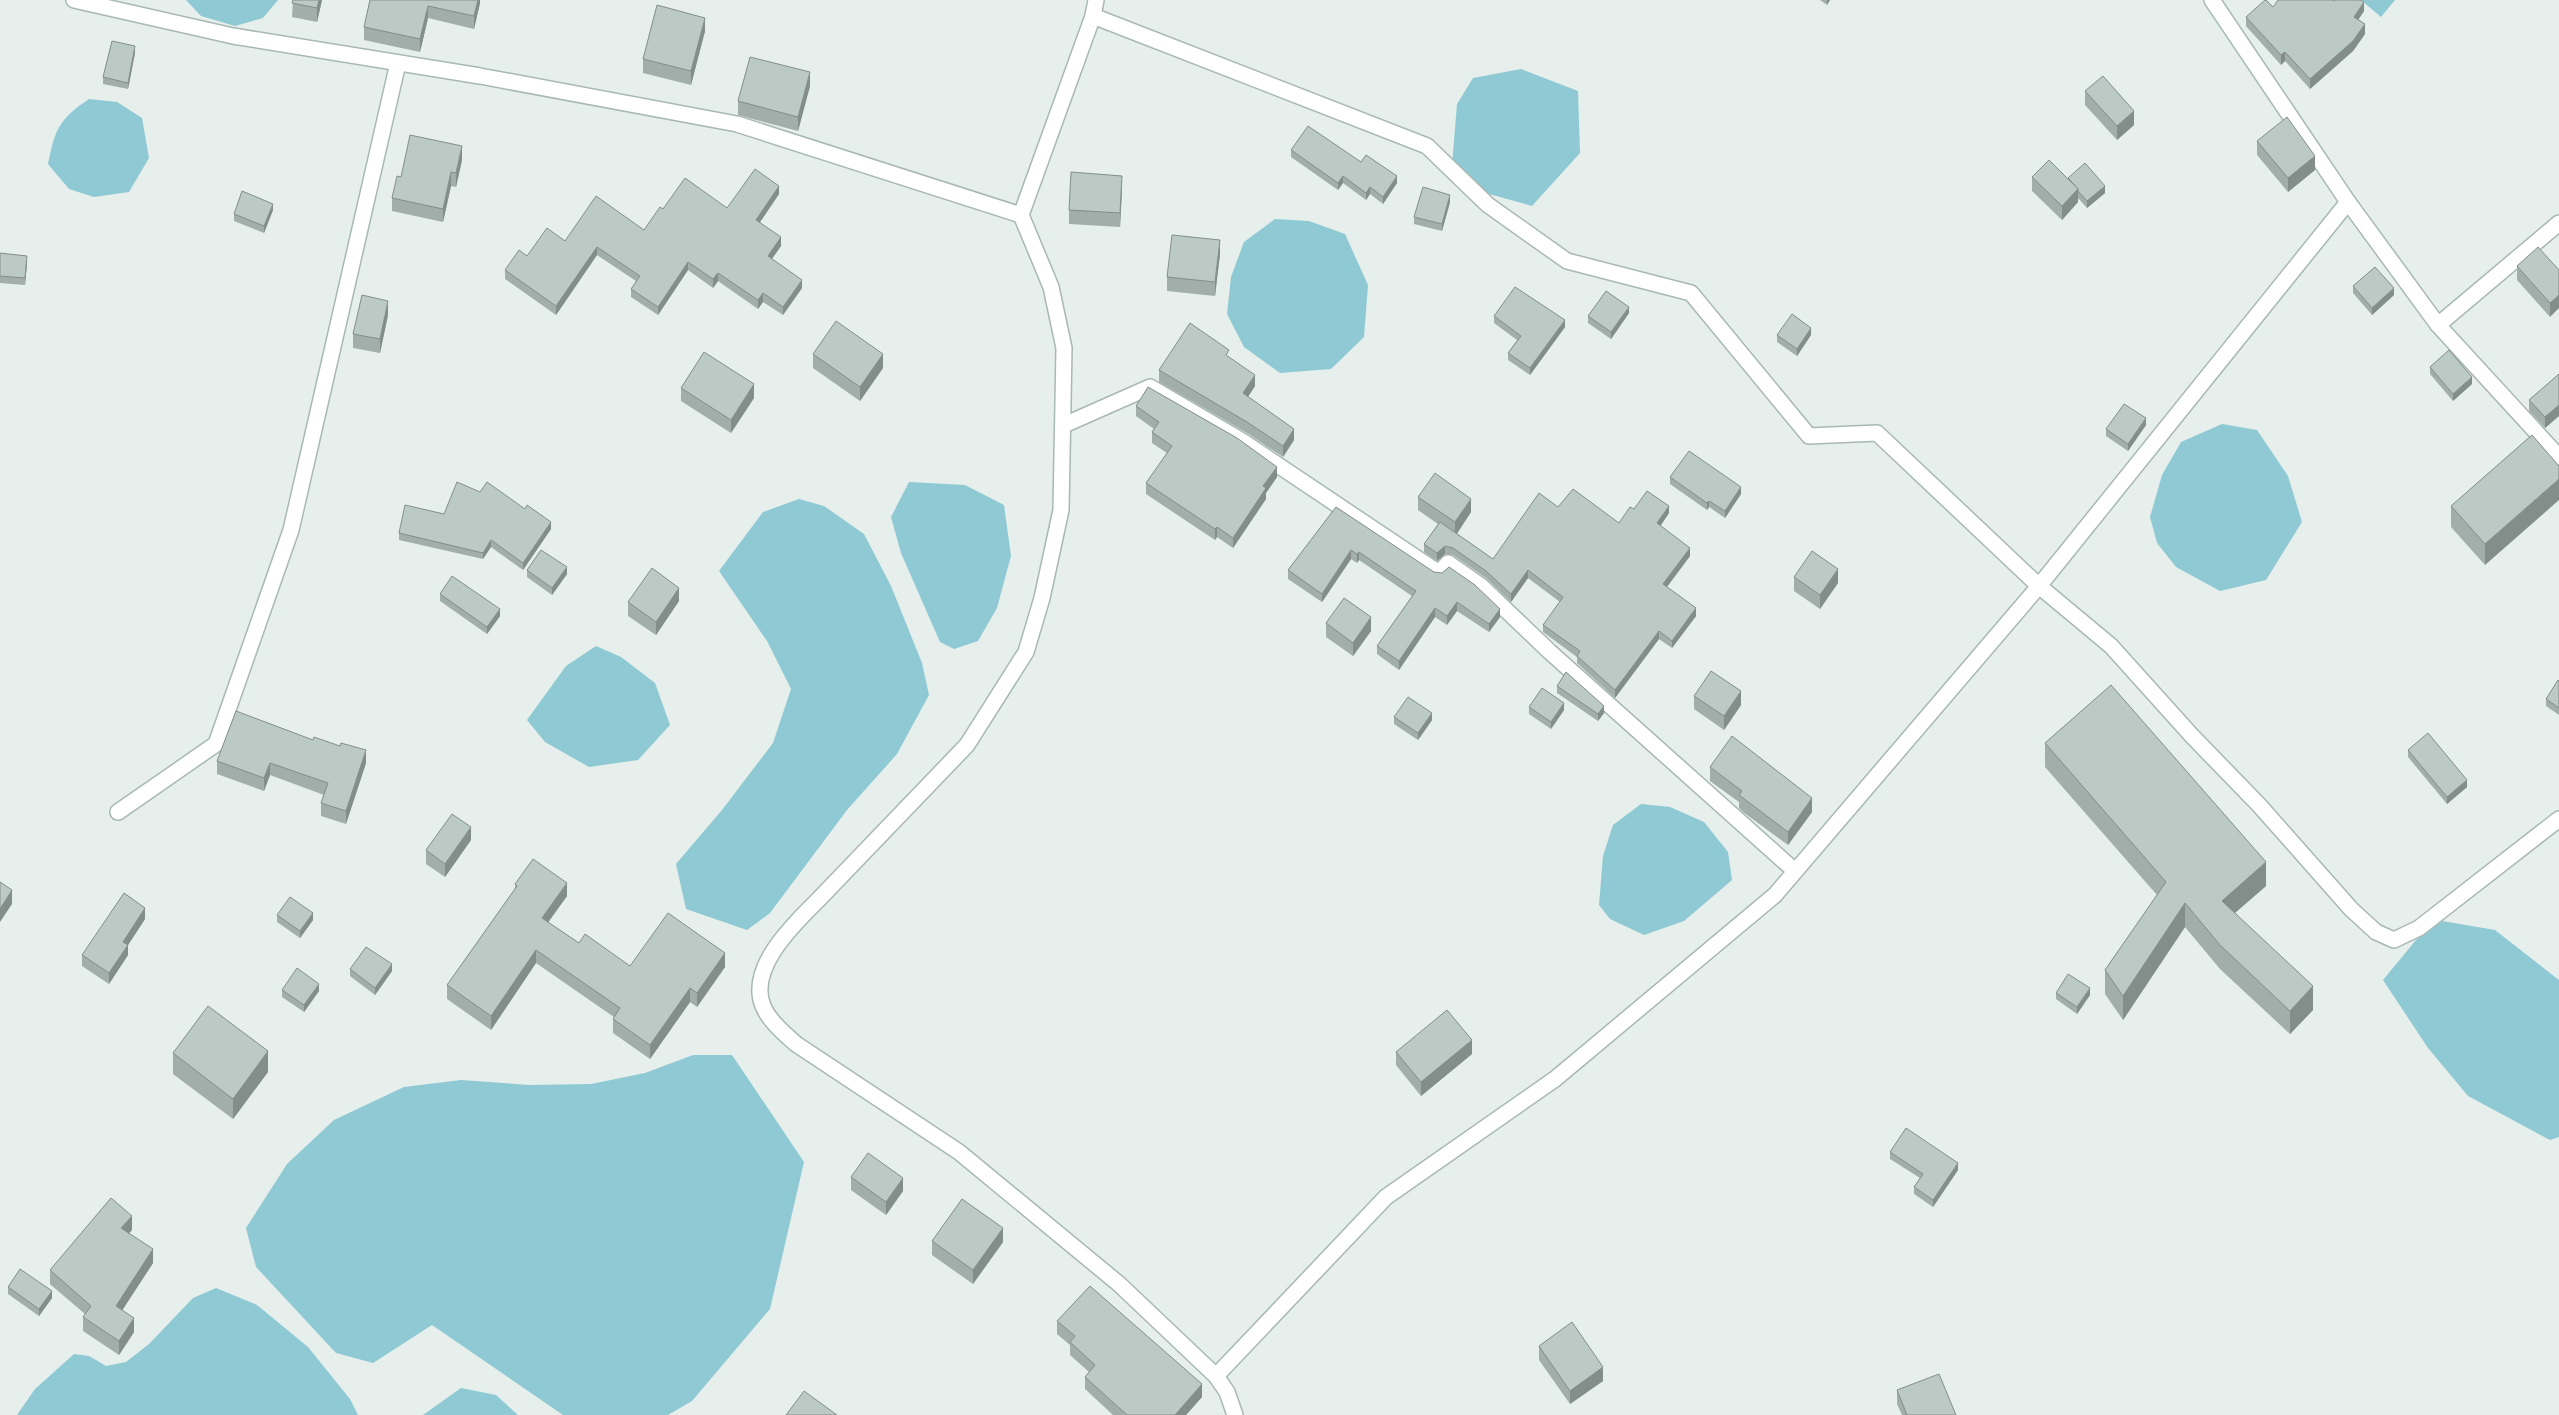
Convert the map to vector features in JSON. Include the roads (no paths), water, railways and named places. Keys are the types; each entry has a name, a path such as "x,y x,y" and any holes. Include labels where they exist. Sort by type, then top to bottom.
{"street":[{"path":"74,0 233,36 398,62 737,124 1021,215"},
{"path":"1096,0 1093,16 1021,215 1051,287 1064,348 1061,510 1042,598 1026,652 967,744 858,860 797,919 777,946 759,985 763,1006 774,1021 796,1044 959,1152 1119,1284 1216,1376 1227,1392 1235,1415"},
{"path":"2212,0 2348,202 2438,325 2559,457"},
{"path":"1093,16 1427,146 1488,205 1567,261 1690,293 1809,436 1877,433 2039,586 2111,646 2192,736 2259,805 2351,909 2376,932 2394,940 2419,928 2559,819"},
{"path":"118,812 216,744 291,530 398,62"},
{"path":"1216,1376 1386,1197 1554,1079 1775,895 2039,586 2348,202"},
{"path":"2438,325 2559,223"},
{"path":"1064,425 1150,386 1242,441 1439,573 1448,563 1482,586 1558,659 1795,871"}],"water":[{"path":"186,0 278,0 263,18 235,26 201,16"},
{"path":"2361,0 2395,0 2381,17"},
{"path":"1521,69 1578,91 1580,153 1532,206 1482,192 1452,165 1457,104 1473,78"},
{"path":"89,99 117,102 142,118 149,158 129,192 94,197 69,189 48,164 53,142 60,126 71,113"},
{"path":"1275,219 1309,221 1345,234 1368,285 1364,337 1331,369 1280,373 1244,347 1227,314 1231,277 1244,242"},
{"path":"2222,424 2257,430 2288,476 2302,522 2266,580 2220,591 2176,567 2157,543 2150,517 2162,475 2181,442"},
{"path":"909,482 965,485 1004,505 1011,556 997,608 978,641 954,649 940,642 901,553 891,517"},
{"path":"799,499 824,506 864,534 891,586 922,663 929,695 897,754 847,810 770,913 747,930 686,909 676,864 722,810 773,743 791,689 767,641 719,571 763,512"},
{"path":"596,646 621,657 655,683 670,725 638,760 589,767 545,742 527,720 566,666"},
{"path":"1641,804 1670,807 1704,822 1728,852 1732,880 1684,921 1644,935 1610,919 1599,905 1603,856 1613,825"},
{"path":"2442,921 2495,930 2559,980 2559,1137 2550,1140 2468,1096 2428,1048 2383,980 2416,940"},
{"path":"693,1055 732,1055 804,1162 770,1309 692,1401 668,1415 563,1415 432,1325 373,1363 336,1353 256,1267 246,1228 287,1164 334,1120 404,1087 461,1080 529,1085 591,1084 645,1073"},
{"path":"216,1288 257,1305 308,1347 350,1399 358,1415 17,1415 35,1389 74,1354 89,1356 106,1366 126,1362 149,1344 193,1298"},
{"path":"461,1388 496,1395 518,1415 423,1415"}]}
